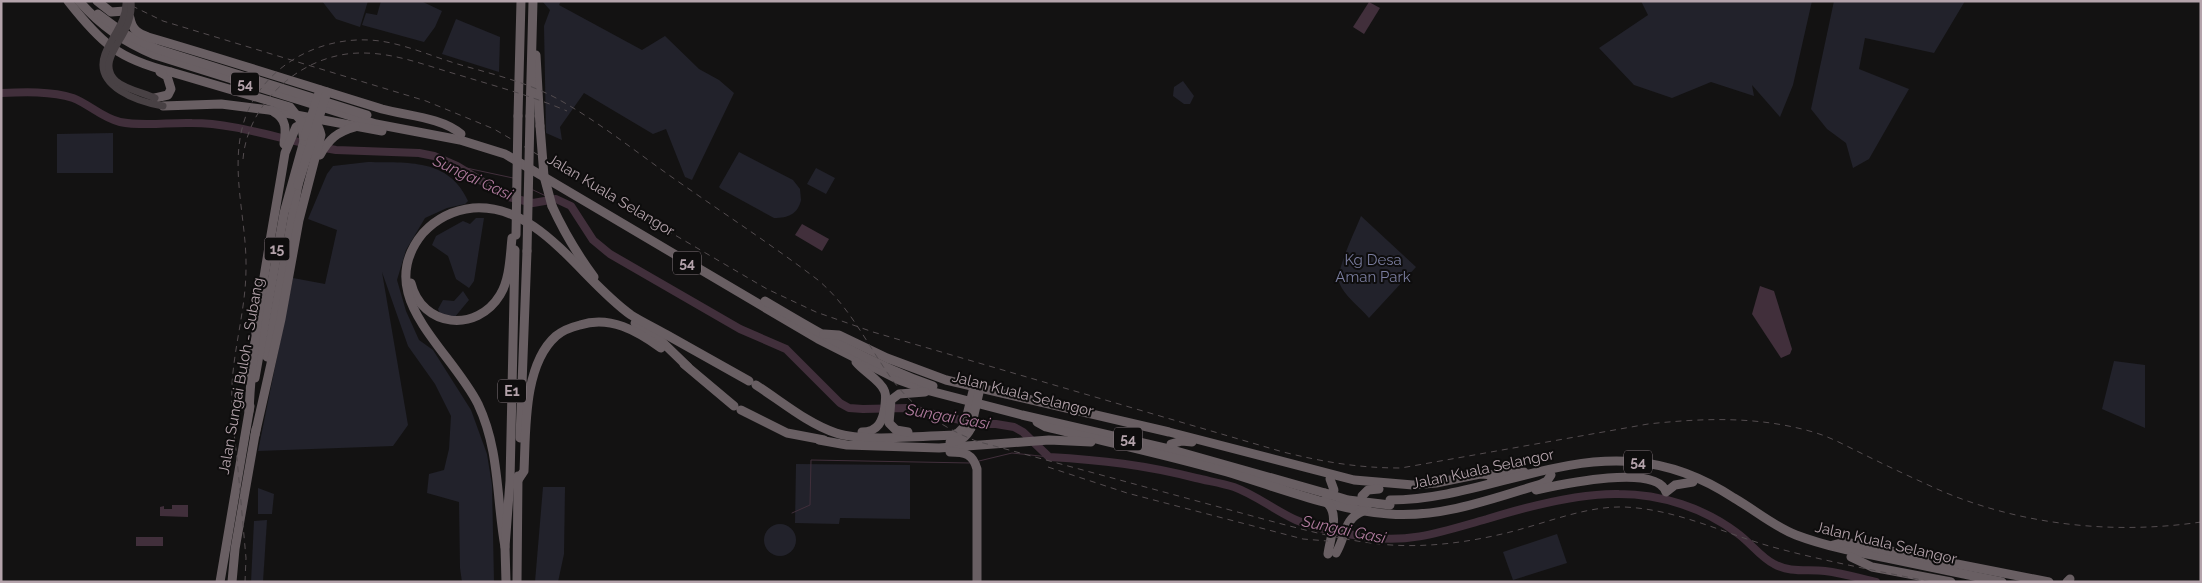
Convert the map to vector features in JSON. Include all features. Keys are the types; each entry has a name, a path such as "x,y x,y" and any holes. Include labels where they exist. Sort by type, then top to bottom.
{"highway":[{"path":"68,1 102,41 138,62 290,106 301,121 304,141"},
{"name":"Jalan Kuala Selangor","path":"79,1 92,16 121,40 155,55 367,122 407,132 460,140 505,154 854,359 899,380 930,391 1022,415 1169,449 1325,494 1356,501 1390,503 1446,500 1579,469 1620,466 1655,471 1693,482 1716,492 1766,526 1792,540 1809,546 1851,557 1973,582"},
{"name":"E1","path":"506,582 505,547 510,482 514,237 521,1"},
{"name":"E1","path":"517,582 518,480 527,251 533,1"},
{"path":"91,3 111,12 128,15 131,26 135,31 148,38 396,113 440,123 453,128 461,134"},
{"name":"Jalan Kuala Selangor","path":"91,3 110,24 130,37 173,56 378,118 461,134 493,144 522,158 821,334 875,362 932,386 1023,410 1171,444 1325,494"},
{"path":"532,40 538,72 544,176 552,206 564,233 578,256 598,281 619,302 652,326"},
{"path":"173,56 191,53 267,78 284,79"},
{"path":"154,68 168,76 171,89 168,95 156,98"},
{"name":"Jalan Sungai Buloh - Subang","path":"232,582 235,549 255,435 284,213 304,141 323,91"},
{"name":"Jalan Sungai Buloh - Subang","path":"220,582 248,411 298,185 323,91"},
{"path":"163,106 220,104 269,110 391,133 407,132"},
{"path":"269,110 282,119 289,134"},
{"path":"248,411 257,322 285,153 284,146 289,134 300,124 308,121 315,123 320,128 323,143 315,163 299,220 281,319 255,435"},
{"path":"323,143 340,132 358,127"},
{"path":"505,547 500,518 498,471 493,444 486,422 477,402 461,376 416,314 410,302 406,286 406,267 416,242 433,224 456,212 482,208 507,212 534,226 606,296 631,315 753,383 811,420 836,433 886,437 952,436 967,427"},
{"path":"514,237 501,293 493,304 481,314 464,320 451,320 435,316 423,308 414,294 410,277 416,252 425,239 440,226 458,216 475,213 494,214 521,222 534,232 615,309 656,336 688,367"},
{"path":"518,480 524,471 528,395 536,367 544,350 556,336 570,328 588,322 605,322 626,326 644,335 688,367 738,408 787,433 847,445 939,448 1049,440 1101,441"},
{"path":"821,334 839,335 914,370 977,387 1169,432 1354,480 1413,485 1436,484 1480,474 1495,475"},
{"path":"836,433 868,432 885,419 888,399 884,389 854,359"},
{"path":"819,440 952,442 965,437 977,387"},
{"path":"888,399 904,393 930,391"},
{"path":"1022,415 1046,427 1325,494 1366,511 1389,514 1432,513 1541,484 1547,481 1551,475"},
{"path":"885,419 896,430 931,436"},
{"path":"1171,444 1182,441 1198,442 1330,479 1380,489"},
{"path":"908,447 923,451 962,452 974,461 977,582"},
{"name":"Jalan Kuala Selangor","path":"1390,503 1435,497 1578,463 1604,461 1639,462 1665,467 1706,481 1793,534 1830,546 2002,582"},
{"path":"1366,511 1362,496 1368,490 1436,488 1495,475 1516,472 1535,473"},
{"path":"1506,494 1538,490 1589,479 1617,478 1650,481 1662,484 1666,492 1675,485 1693,482"},
{"path":"1325,494 1334,490 1330,479"},
{"path":"1325,494 1334,516 1329,542 1332,553 1342,544 1346,525 1350,519 1366,511"},
{"path":"1830,546 1845,542 2049,582"},
{"path":"227,582 235,549"},
{"path":"1851,557 1872,567 1951,582"}],"main road":[{"path":"126,1 128,15 104,56 103,67 112,87 152,104 163,106"},
{"path":"131,1 128,15 110,59 110,70 112,76 121,84 156,98"}],"green space":[{"path":"322,1 368,1 360,27 336,19"},
{"path":"381,1 421,1 442,11 435,27 424,42 362,25 366,13 377,15"},
{"path":"542,1 561,1 559,5 642,50 665,36 699,69 719,80 734,93 692,180 685,177 666,129 653,134 584,93 560,127 562,140 546,133 544,26 550,10"},
{"path":"1641,1 1812,1 1793,85 1780,117 1752,85 1754,96 1711,82 1672,98 1634,85 1599,48 1648,15"},
{"path":"1834,1 1965,1 1934,53 1865,38 1859,69 1909,89 1869,159 1853,168 1846,143 1827,129 1811,109"},
{"path":"456,19 500,37 499,72 442,54"},
{"path":"1183,81 1194,96 1190,104 1184,104 1173,96 1174,87"},
{"path":"113,133 113,173 57,173 57,134"},
{"path":"739,152 793,180 800,189 801,200 795,212 788,216 774,218 719,187"},
{"path":"368,162 412,163 438,170 450,177 460,187 468,201 465,204 447,208 425,218 406,250 397,280 406,311 419,340 433,350 471,410 487,454 492,485 494,582 462,582 459,502 427,493 429,474 444,470 449,449 451,416 435,384 408,346 382,272 408,425 393,446 258,451 293,278 325,284 337,230 308,219 327,174 333,166"},
{"path":"816,168 835,178 826,194 807,184"},
{"name":"Kg Desa Aman Park","path":"1361,216 1416,267 1369,318 1348,296 1339,282 1343,259"},
{"path":"476,218 484,218 474,281 469,288 456,279 448,256 432,245 436,236 463,221 470,224"},
{"path":"463,291 469,300 454,318 440,314 438,309 443,300 454,301"},
{"path":"2114,361 2145,365 2145,428 2102,409"},
{"path":"796,464 910,465 910,519 840,518 839,524 795,523"},
{"path":"543,487 565,487 564,554 558,582 535,582"},
{"path":"258,488 274,494 272,514 258,514"},
{"path":"267,520 263,582 251,582 254,521"},
{"path":"780,524 792,528 796,540 792,552 780,556 768,552 764,540 768,528"},
{"path":"1557,534 1567,563 1513,580 1503,552"}],"shaded area":[{"path":"1369,2 1380,8 1364,34 1353,27"},
{"path":"802,224 829,239 822,251 795,235"},
{"path":"1760,286 1774,291 1792,349 1790,354 1781,358 1752,314"},
{"path":"172,505 188,505 188,517 160,516 160,507 164,506 164,509 172,509"},
{"path":"136,537 163,537 163,546 136,546"}],"waterway":[{"name":"Sungai Gasi","path":"1,93 37,92 65,96 73,98 120,122 221,125 308,144"},
{"name":"Sungai Gasi","path":"319,147 336,150 419,153 434,156 457,166 508,197 533,203 556,199 571,206 593,240 610,254 740,329 786,349 840,403 849,408 907,408 978,424 1014,427 1023,432 1049,457 1141,466 1225,484 1242,490 1304,523 1331,531 1384,539 1428,535 1570,498 1603,494 1651,497 1681,504 1711,516 1737,533 1764,557 1780,567 1793,570 1819,570 1876,582"},
{"path":"457,166 513,178"},
{"path":"531,189 546,196"},
{"path":"979,461 1012,453 1049,457"},
{"path":"792,513 810,505 811,460 970,463"}],"railway":[{"path":"122,1 163,21 426,101 494,129 767,289 816,312 873,332 1283,452 1341,464 1401,468 1648,424 1690,420 1751,421 1772,423 1820,434 1937,489 1968,501 2033,519 2100,527 2168,526 2201,522"},
{"path":"245,582 246,558 232,394 233,370 242,312 246,268 246,249 238,171 241,132 247,113 257,94 271,77 288,63 306,52 326,45 369,40 400,45 521,83 545,92 587,117 818,280 840,302 899,388 929,416 952,430 976,441 1278,523 1359,541 1404,546 1453,543 1502,534 1578,513 1624,507 1661,512 1698,522 1769,546 1851,566 1932,582"},
{"path":"243,159 247,137 256,117 268,99 283,84 301,71 320,61 341,55 363,53 387,55 513,91 567,111"},
{"path":"1048,467 1127,493 1303,539 1328,541"}]}
